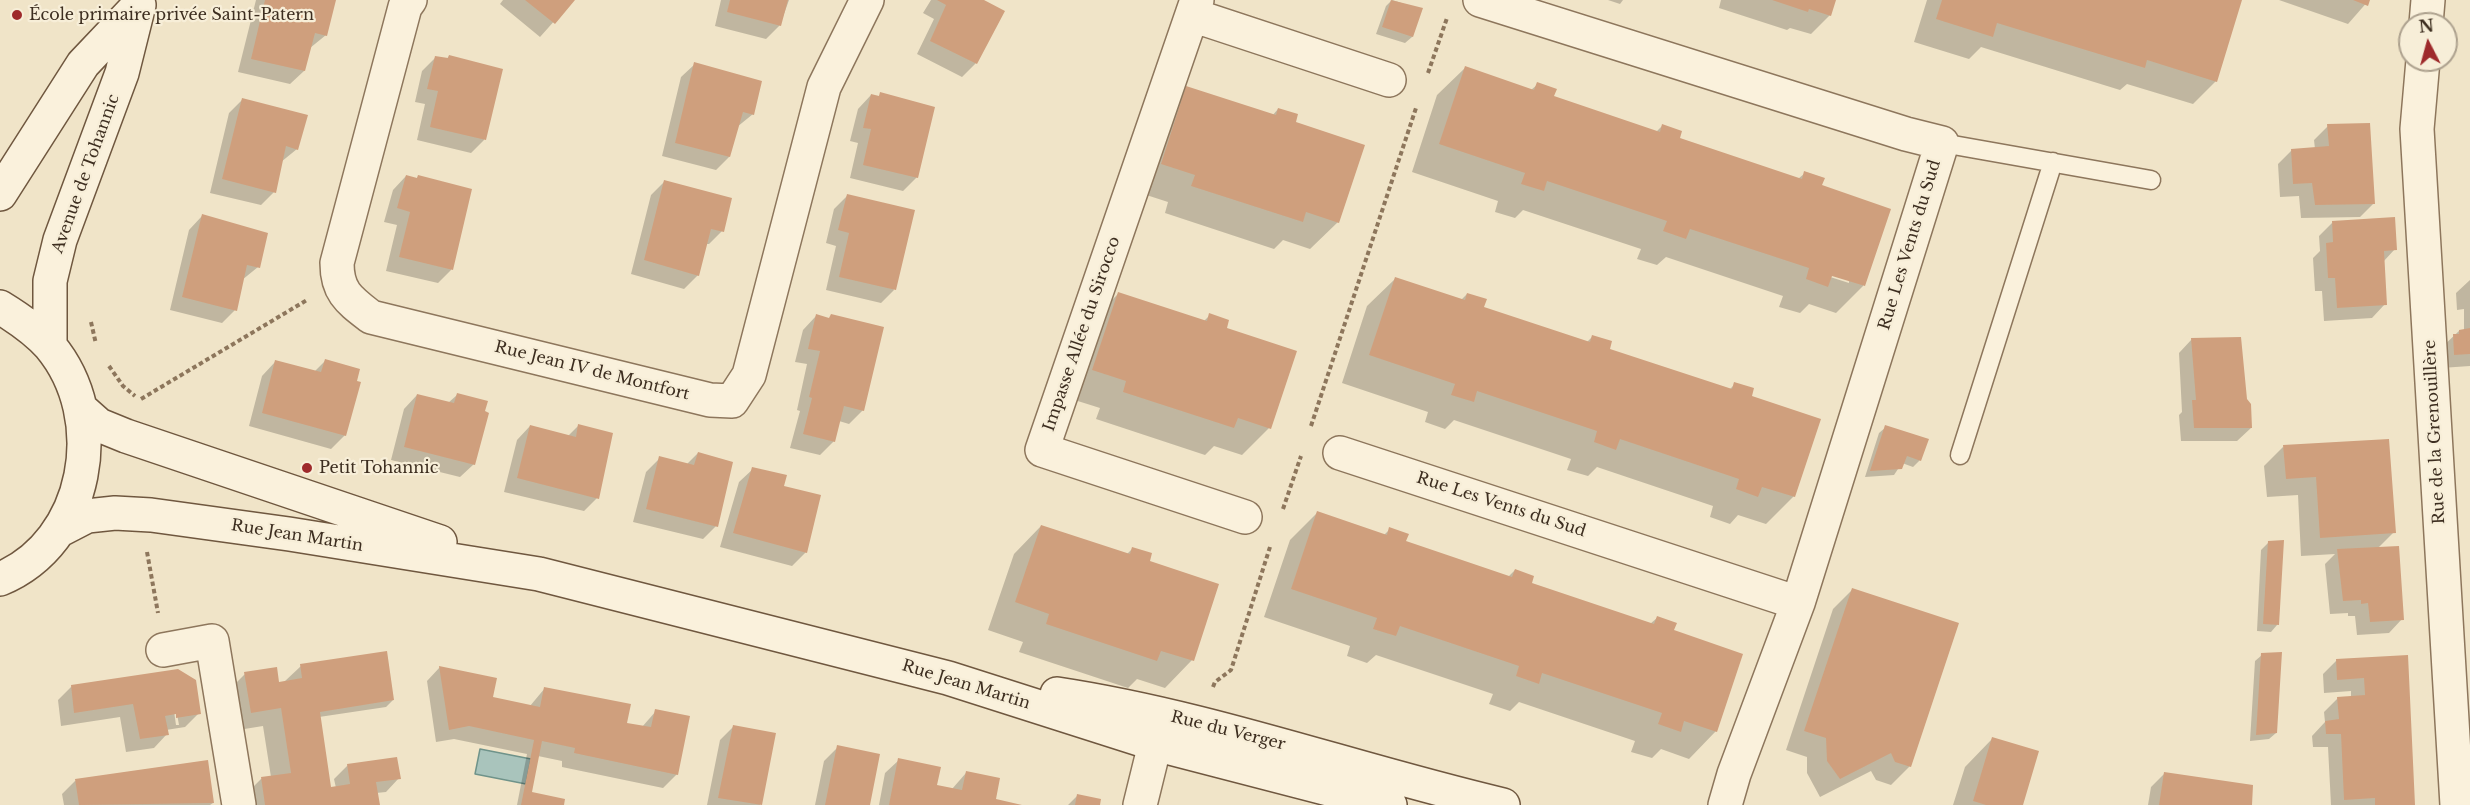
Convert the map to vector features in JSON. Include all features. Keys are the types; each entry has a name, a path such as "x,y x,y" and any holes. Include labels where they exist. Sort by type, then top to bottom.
{"street":[{"path":"337,282 337,263 405,7 410,0"},
{"name":"Rue Jean IV de Montfort","path":"337,282 354,304 371,317 710,400 732,401 749,375 824,87 867,0"},
{"name":"Rue Les Vents du Sud","path":"1479,0 1884,128 1942,143 1798,603 1734,774 1725,805"},
{"name":"Avenue de Tohannic","path":"0,194 83,64 140,2"},
{"name":"Avenue de Tohannic","path":"50,346 50,281 60,240 122,73 140,2"},
{"name":"Impasse Allée du Sirocco","path":"1245,517 1042,450 1194,8 1389,80"},
{"name":"Rue de la Grenouillère","path":"2422,72 2417,129 2457,805"},
{"path":"0,307 25,322 50,346 74,387 81,409 86,441 83,472 73,503 58,531 36,556 0,579"},
{"name":"Rue Jean Martin","path":"81,409 99,425 126,436 289,493 539,574 948,678 1155,744 1390,805"},
{"name":"Rue Les Vents du Sud","path":"1340,453 1798,603"},
{"name":"Rue Jean Martin","path":"58,531 87,516 115,513 151,515 539,574"},
{"path":"163,650 212,641 239,805"},
{"name":"Rue du Verger","path":"948,678 1084,698 1236,732 1429,788 1503,805"},
{"path":"1140,805 1155,744"}],"lane":[{"path":"1942,143 2151,180"},
{"path":"1960,455 2053,162"}],"path":[{"path":"1426,78 1449,11"},
{"path":"1310,432 1418,101"},
{"path":"140,400 337,282"},
{"path":"1280,517 1302,454"},
{"path":"1212,690 1215,682 1231,670 1273,538"}],"water":[{"path":"480,749 531,759 526,784 475,774"}],"building":[{"path":"265,0 336,0 327,36 315,33 305,71 251,59"},
{"path":"525,0 575,0 555,24"},
{"path":"730,0 788,0 781,26 727,12"},
{"path":"937,0 984,0 1005,11 977,64 930,41 946,5"},
{"path":"1391,0 1423,8 1413,37 1382,27"},
{"path":"1772,0 1836,0 1831,16 1809,9 1808,12"},
{"path":"1942,0 2242,0 2217,82 2147,60 2145,68 1997,23 1993,37 1936,19"},
{"path":"2353,0 2370,0 2368,6"},
{"path":"449,55 503,69 486,140 430,127 438,91 427,89 435,56 448,58"},
{"path":"694,62 762,81 754,115 743,112 730,157 675,143"},
{"path":"1465,66 1534,90 1537,82 1557,89 1554,96 1660,132 1662,124 1682,131 1680,138 1802,179 1804,171 1825,178 1822,185 1891,209 1865,286 1832,276 1828,287 1806,279 1809,268 1690,229 1686,239 1663,231 1667,221 1547,181 1544,191 1521,184 1525,173 1439,144"},
{"path":"1186,86 1276,115 1278,108 1298,114 1296,122 1365,145 1339,223 1306,212 1303,222 1191,186 1195,175 1161,164"},
{"path":"880,92 935,107 918,178 863,165 871,129 863,128 871,94 879,96"},
{"path":"242,98 308,115 298,150 286,146 276,193 222,179"},
{"path":"2370,123 2375,204 2315,205 2312,183 2293,184 2291,149 2329,146 2327,124"},
{"path":"406,175 417,178 418,175 472,189 453,270 399,257 410,212 397,208"},
{"path":"664,180 732,198 724,232 711,229 699,276 644,260"},
{"path":"847,194 915,210 896,290 839,277 849,233 838,230"},
{"path":"202,214 268,233 260,268 247,265 237,311 182,297"},
{"path":"2395,217 2397,250 2384,251 2387,305 2337,308 2335,278 2328,278 2326,243 2333,242 2332,221"},
{"path":"1395,277 1465,300 1467,293 1487,299 1484,307 1590,342 1592,335 1612,341 1610,349 1732,389 1734,382 1754,388 1752,396 1821,419 1795,497 1762,487 1758,497 1736,489 1739,479 1620,439 1616,450 1594,442 1597,431 1477,391 1474,402 1451,395 1455,384 1369,355"},
{"path":"1118,292 1207,321 1209,313 1229,320 1227,328 1297,351 1271,429 1238,418 1234,428 1123,392 1126,381 1092,370"},
{"path":"816,314 829,318 831,314 884,327 864,411 844,406 835,442 803,434 820,351 808,349"},
{"path":"2470,328 2470,354 2454,355 2453,334 2459,334 2459,330"},
{"path":"2241,337 2247,399 2251,404 2252,428 2194,428 2192,400 2196,400 2191,338"},
{"path":"325,359 360,369 357,381 361,382 346,436 262,413 275,360 321,372"},
{"path":"457,393 488,401 485,411 489,413 475,465 404,447 417,394 454,403"},
{"path":"578,424 613,433 599,499 517,478 530,425 576,437"},
{"path":"1885,425 1929,439 1921,461 1907,456 1902,469 1870,471"},
{"path":"2389,439 2396,533 2320,538 2316,477 2286,479 2283,445"},
{"path":"698,452 733,462 718,527 646,509 659,456 694,465"},
{"path":"752,467 787,475 784,486 821,495 807,553 733,533"},
{"path":"1317,511 1387,535 1389,527 1409,534 1406,541 1512,577 1515,569 1534,576 1532,583 1654,624 1657,616 1677,623 1674,630 1743,654 1717,732 1684,721 1681,732 1658,724 1662,713 1542,673 1539,684 1516,676 1519,666 1400,626 1396,636 1373,629 1377,618 1291,589"},
{"path":"1041,525 1130,554 1132,547 1152,553 1150,561 1219,584 1194,661 1161,651 1157,661 1046,624 1049,614 1015,602"},
{"path":"2284,540 2279,625 2263,624 2268,541"},
{"path":"2399,546 2404,620 2370,622 2368,603 2361,604 2361,600 2343,601 2337,549"},
{"path":"1852,588 1959,623 1911,767 1895,762 1891,753 1840,779 1827,761 1826,738 1804,731"},
{"path":"387,651 394,700 320,712 331,787 350,784 347,764 397,757 401,779 376,782 380,805 265,805 261,777 291,773 281,708 251,713 244,672 277,667 279,682 302,678 300,664"},
{"path":"2282,652 2277,733 2256,735 2261,653"},
{"path":"2408,655 2415,805 2375,805 2375,798 2344,800 2341,734 2326,734 2325,721 2339,719 2337,697 2365,695 2364,678 2337,680 2336,659"},
{"path":"439,666 497,678 493,697 540,707 544,687 631,704 627,723 651,727 655,709 690,716 678,775 574,753 575,748 542,741 532,792 565,799 564,805 521,805 534,740 469,726 449,730"},
{"path":"178,669 196,680 201,714 176,718 176,714 165,716 169,735 140,739 133,704 74,713 71,685"},
{"path":"733,725 776,733 762,805 718,798"},
{"path":"1992,737 2039,751 2023,805 1986,805 1973,801"},
{"path":"837,745 880,754 870,805 825,805"},
{"path":"898,758 941,767 937,785 962,790 966,771 1000,778 996,799 1022,805 889,805"},
{"path":"208,760 214,803 79,805 75,779"},
{"path":"2164,772 2253,785 2252,805 2159,805"},
{"path":"1077,794 1101,799 1100,805 1075,805"}],"place":[{"name":"École primaire privée Saint-Patern","path":"17,15"},
{"name":"Petit Tohannic","path":"307,468"}]}
